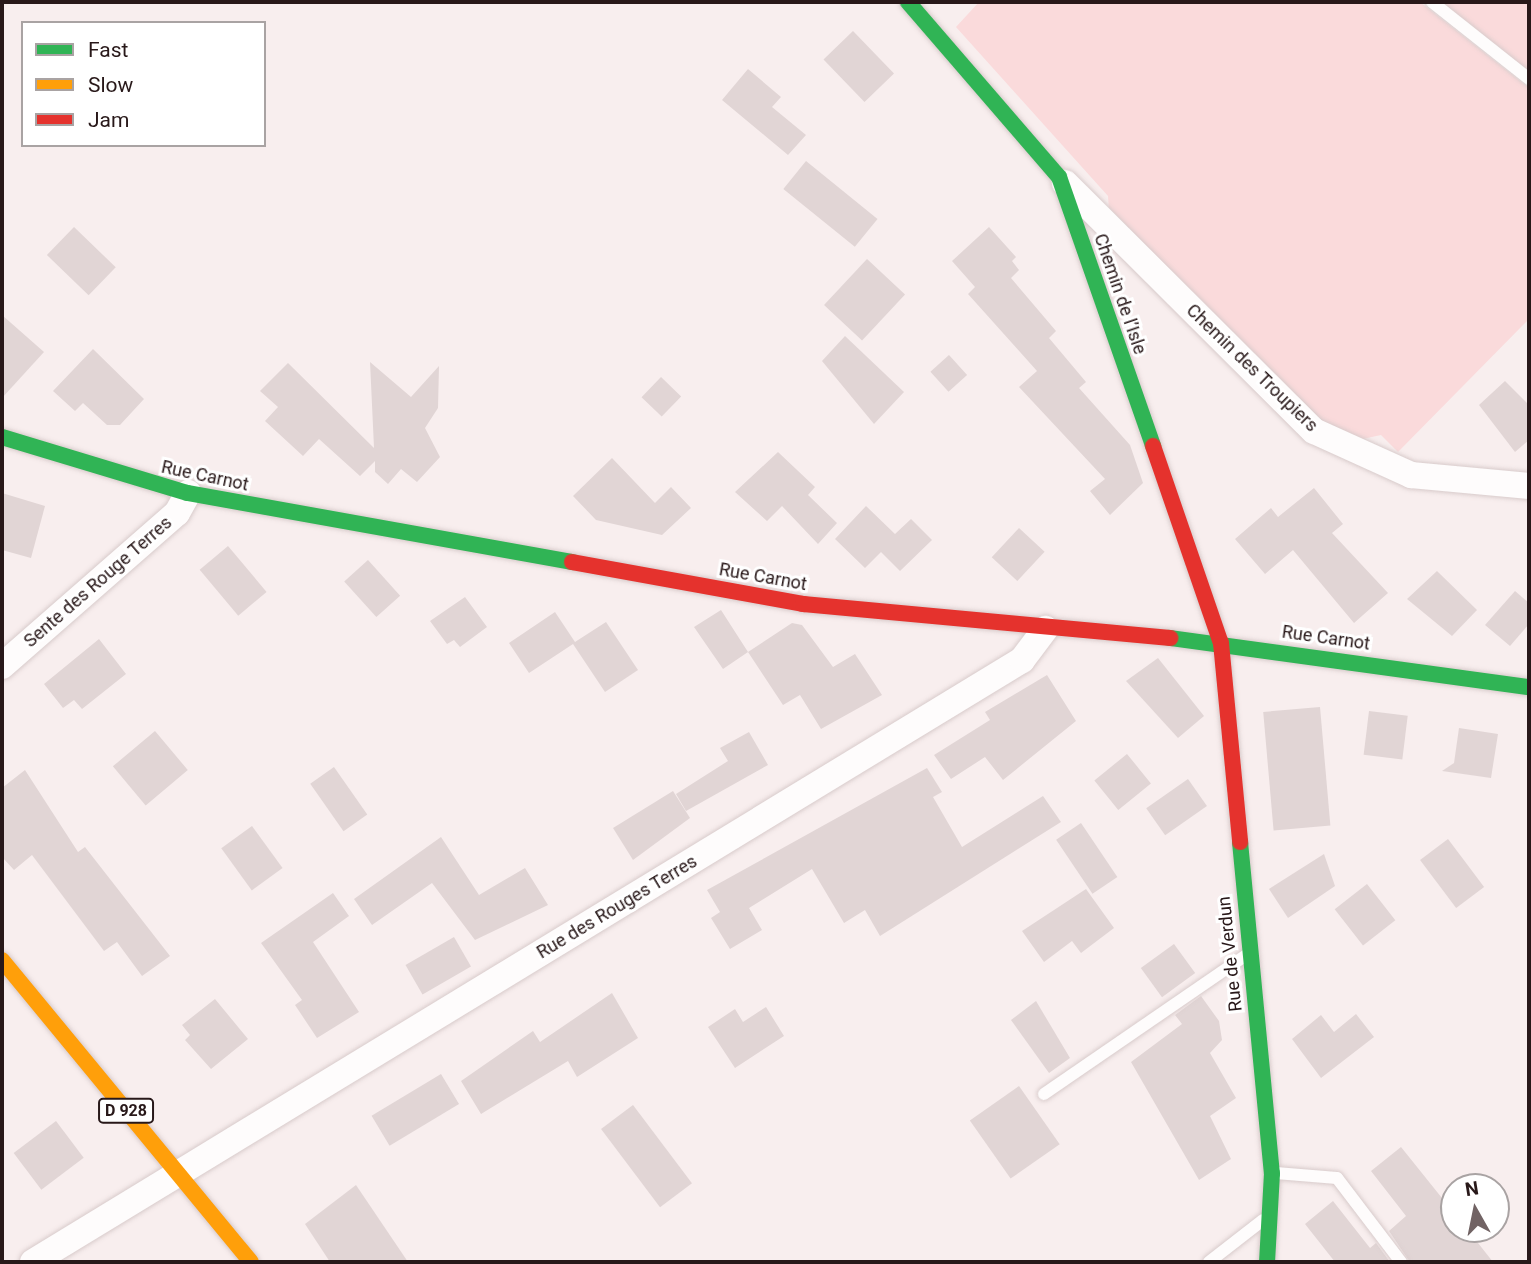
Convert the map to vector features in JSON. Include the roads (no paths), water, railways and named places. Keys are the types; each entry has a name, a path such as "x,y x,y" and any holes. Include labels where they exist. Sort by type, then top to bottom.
{"street":[{"name":"Chemin de l’Isle","path":"908,2 1059,177 1221,643"},
{"name":"Chemin des Troupiers","path":"1059,177 1314,431 1411,475 1529,486"},
{"name":"Rue Carnot","path":"2,436 125,479 188,493 803,604 1045,629 1221,643 1529,687"},
{"name":"Sente des Rouge Terres","path":"2,666 177,513 188,493"},
{"name":"Rue des Rouges Terres","path":"33,1262 1021,660 1045,629"},
{"name":"Rue de Verdun","path":"1221,643 1272,1173 1267,1262"},
{"name":"D 928","path":"2,960 251,1262"}],"lane":[{"path":"1432,2 1529,79"},
{"path":"1044,1094 1249,953"},
{"path":"1272,1173 1337,1178 1401,1262"},
{"path":"1209,1262 1269,1215"}]}
